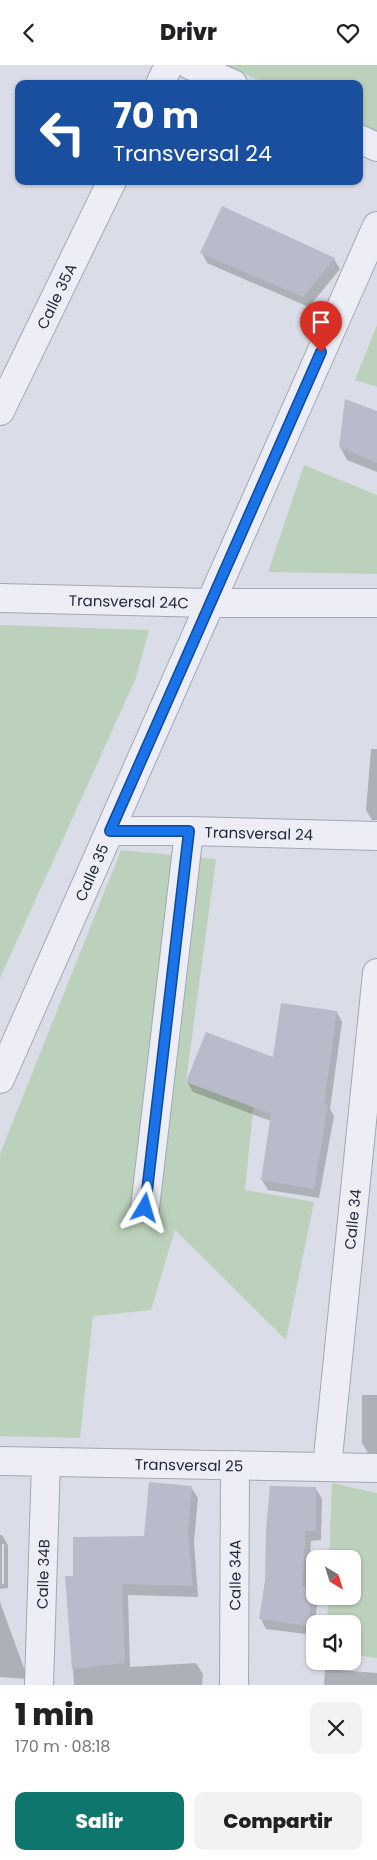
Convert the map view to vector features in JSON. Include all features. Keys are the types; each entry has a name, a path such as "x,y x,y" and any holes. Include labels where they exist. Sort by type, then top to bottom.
{"street":[{"path":"162,80 169,65"},
{"path":"190,65 224,80"},
{"path":"363,141 377,147"},
{"name":"Calle 35A","path":"0,411 110,185"},
{"name":"Calle 35","path":"0,1079 377,226"},
{"name":"Transversal 24C","path":"0,598 210,603 377,603"},
{"name":"Transversal 24","path":"110,831 377,836"},
{"path":"145,1208 189,831"},
{"name":"Calle 34","path":"326,1467 377,973"},
{"name":"Transversal 25","path":"0,1461 377,1468"},
{"name":"Calle 34B","path":"39,1685 46,1462"},
{"name":"Calle 34A","path":"234,1685 235,1465"}],"green space":[{"path":"224,65 377,65 377,131 363,125 363,80 259,80"},
{"path":"377,325 377,387 355,380"},
{"path":"304,465 377,495 377,574 268,572"},
{"path":"0,625 149,630 136,678 0,978"},
{"path":"121,850 216,859 186,1082 235,1100 254,1102 245,1190 314,1202 286,1340 175,1230 151,1310 93,1316 80,1438 0,1436 0,1154"},
{"path":"332,1483 377,1493 377,1658 361,1656 361,1615 327,1615 328,1605 361,1605 361,1550 329,1550"}],"building":[{"path":"222,206 335,258 303,297 200,253"},
{"path":"345,399 377,411 377,463 339,447"},
{"path":"281,1003 337,1011 324,1104 328,1105 314,1189 261,1180 271,1114 186,1082 206,1032 273,1057"},
{"path":"149,1482 192,1486 188,1530 193,1586 122,1584 125,1663 72,1669 65,1576 73,1576 73,1537 144,1536"},
{"path":"270,1486 316,1487 316,1531 306,1531 302,1586 306,1586 306,1605 311,1605 309,1615 306,1615 306,1626 259,1619 265,1581 266,1529"}],"route":[{"path":"145,1208 189,831 110,831 321,352"}]}
